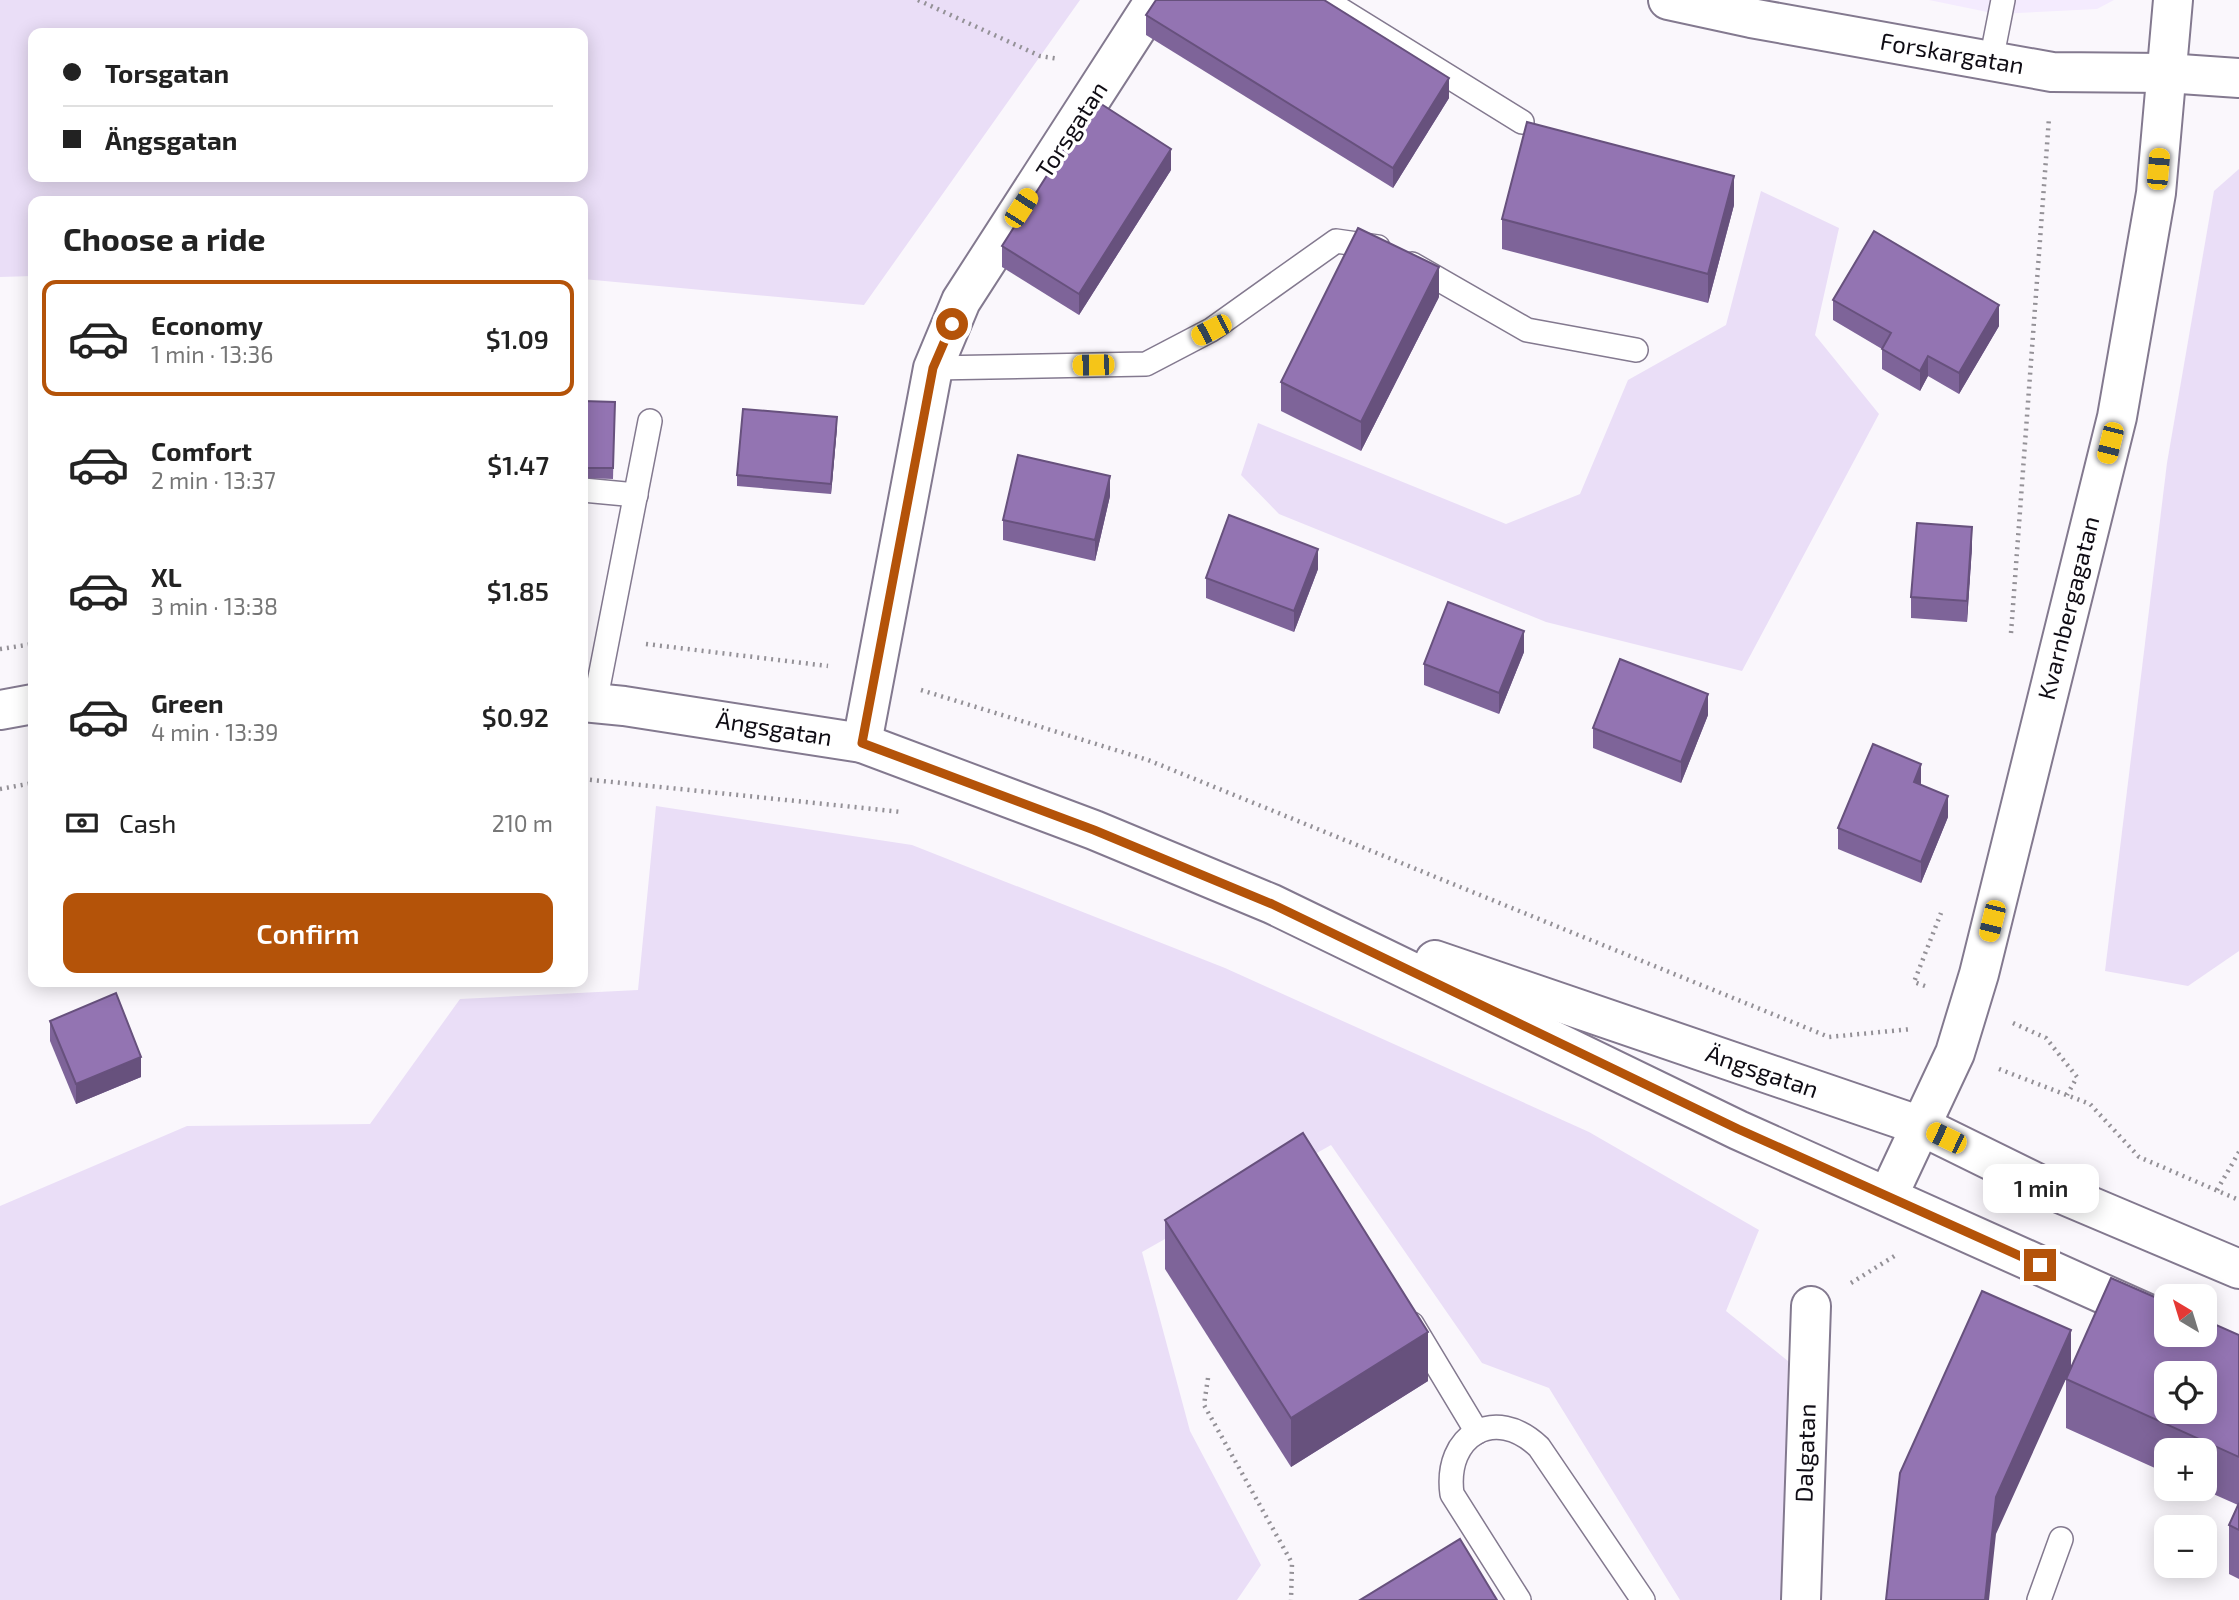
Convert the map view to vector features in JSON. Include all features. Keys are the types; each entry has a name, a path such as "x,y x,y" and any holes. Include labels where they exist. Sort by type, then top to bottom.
{"street":[{"name":"Torsgatan","path":"862,743 933,368 961,301 1155,0"},
{"name":"Forskargatan","path":"1668,0 1751,18 2052,72 2166,73 2239,78"},
{"name":"Kvarnbergagatan","path":"1888,1196 1955,1053 1982,960 2117,416 2156,193 2173,0"},
{"name":"Ängsgatan","path":"589,703 624,705 862,743 1094,830 1272,904 1726,1124 2154,1317"},
{"path":"0,710 28,705"},
{"name":"Ängsgatan","path":"1272,904 1921,1126 2045,1186 2239,1269"},
{"name":"Dalgatan","path":"1801,1600 1811,1306"}],"lane":[{"path":"1325,0 1522,122"},
{"path":"1991,61 2003,0"},
{"path":"933,368 1146,364 1211,330 1336,241 1383,248 1527,330 1636,350"},
{"path":"589,703 608,642 650,421"},
{"path":"588,490 636,495"},
{"path":"1400,1302 1477,1432"},
{"path":"1519,1600 1452,1494 1450,1475 1454,1458 1463,1443 1477,1432 1496,1428 1513,1429 1528,1436 1539,1447 1643,1600"},
{"path":"2039,1600 2061,1539"}],"path":[{"path":"918,0 1040,56 1111,69"},
{"path":"2011,638 2052,72"},
{"path":"608,642 637,643 860,670 1148,760 1829,1037 1912,1029 1955,1053 2090,1104 2138,1157 2239,1200"},
{"path":"0,649 28,646"},
{"path":"588,780 914,813"},
{"path":"0,789 28,784"},
{"path":"1914,982 1945,904"},
{"path":"2217,1190 2239,1152"},
{"path":"1811,1306 1897,1256 1885,1250"},
{"path":"1208,1378 1204,1405 1292,1563 1291,1600"}],"shaded area":[{"path":"0,0 1080,0 864,305 588,279 588,196 28,196 28,276 0,277"},
{"path":"1929,0 2114,0 2097,9 1997,14"},
{"path":"2239,169 2239,951 2188,986 2105,971 2167,463 2214,191"},
{"path":"1761,191 1839,228 1815,335 1879,414 1742,671 1546,622 1279,514 1241,475 1258,423 1506,524 1580,494 1628,380 1726,325"},
{"path":"656,806 912,845 1225,968 1589,1132 1759,1230 1726,1311 1788,1361 1782,1600 1680,1600 1549,1388 1482,1363 1331,1145 1142,1252 1190,1431 1261,1565 1237,1600 0,1600 0,1206 187,1126 370,1124 460,999 638,990"}],"building":[{"path":"1156,0 1324,0 1449,78 1393,168 1146,15"},
{"path":"1095,100 1171,149 1079,294 1002,246"},
{"path":"1527,122 1734,176 1708,274 1502,219"},
{"path":"1358,228 1439,267 1361,422 1281,382"},
{"path":"1874,231 1999,305 1959,373 1928,356 1920,371 1882,349 1891,333 1833,300"},
{"path":"588,401 615,402 613,468 588,468"},
{"path":"743,409 837,417 831,484 737,475"},
{"path":"1018,455 1110,476 1095,540 1003,520"},
{"path":"1229,515 1318,549 1294,611 1206,578"},
{"path":"1917,523 1972,527 1967,601 1911,597"},
{"path":"1448,602 1524,631 1499,693 1424,664"},
{"path":"1620,659 1708,694 1681,762 1593,728"},
{"path":"1873,744 1921,764 1914,782 1948,796 1921,862 1838,828"},
{"path":"116,993 141,1057 76,1084 50,1021"},
{"path":"1303,1133 1428,1332 1291,1418 1165,1220"},
{"path":"2111,1278 2154,1297 2154,1348 2217,1348 2217,1325 2239,1335 2239,1457 2217,1447 2217,1438 2197,1438 2166,1424 2217,1424 2217,1361 2154,1361 2154,1419 2066,1379"},
{"path":"1982,1291 2071,1330 1996,1497 1985,1600 1886,1600 1900,1473"},
{"path":"2239,1503 2239,1530 2229,1525"},
{"path":"1460,1539 1497,1600 1360,1600"}],"route":[{"path":"952,324 933,368 862,743 1094,830 1272,904 1738,1129 2040,1265"}]}
